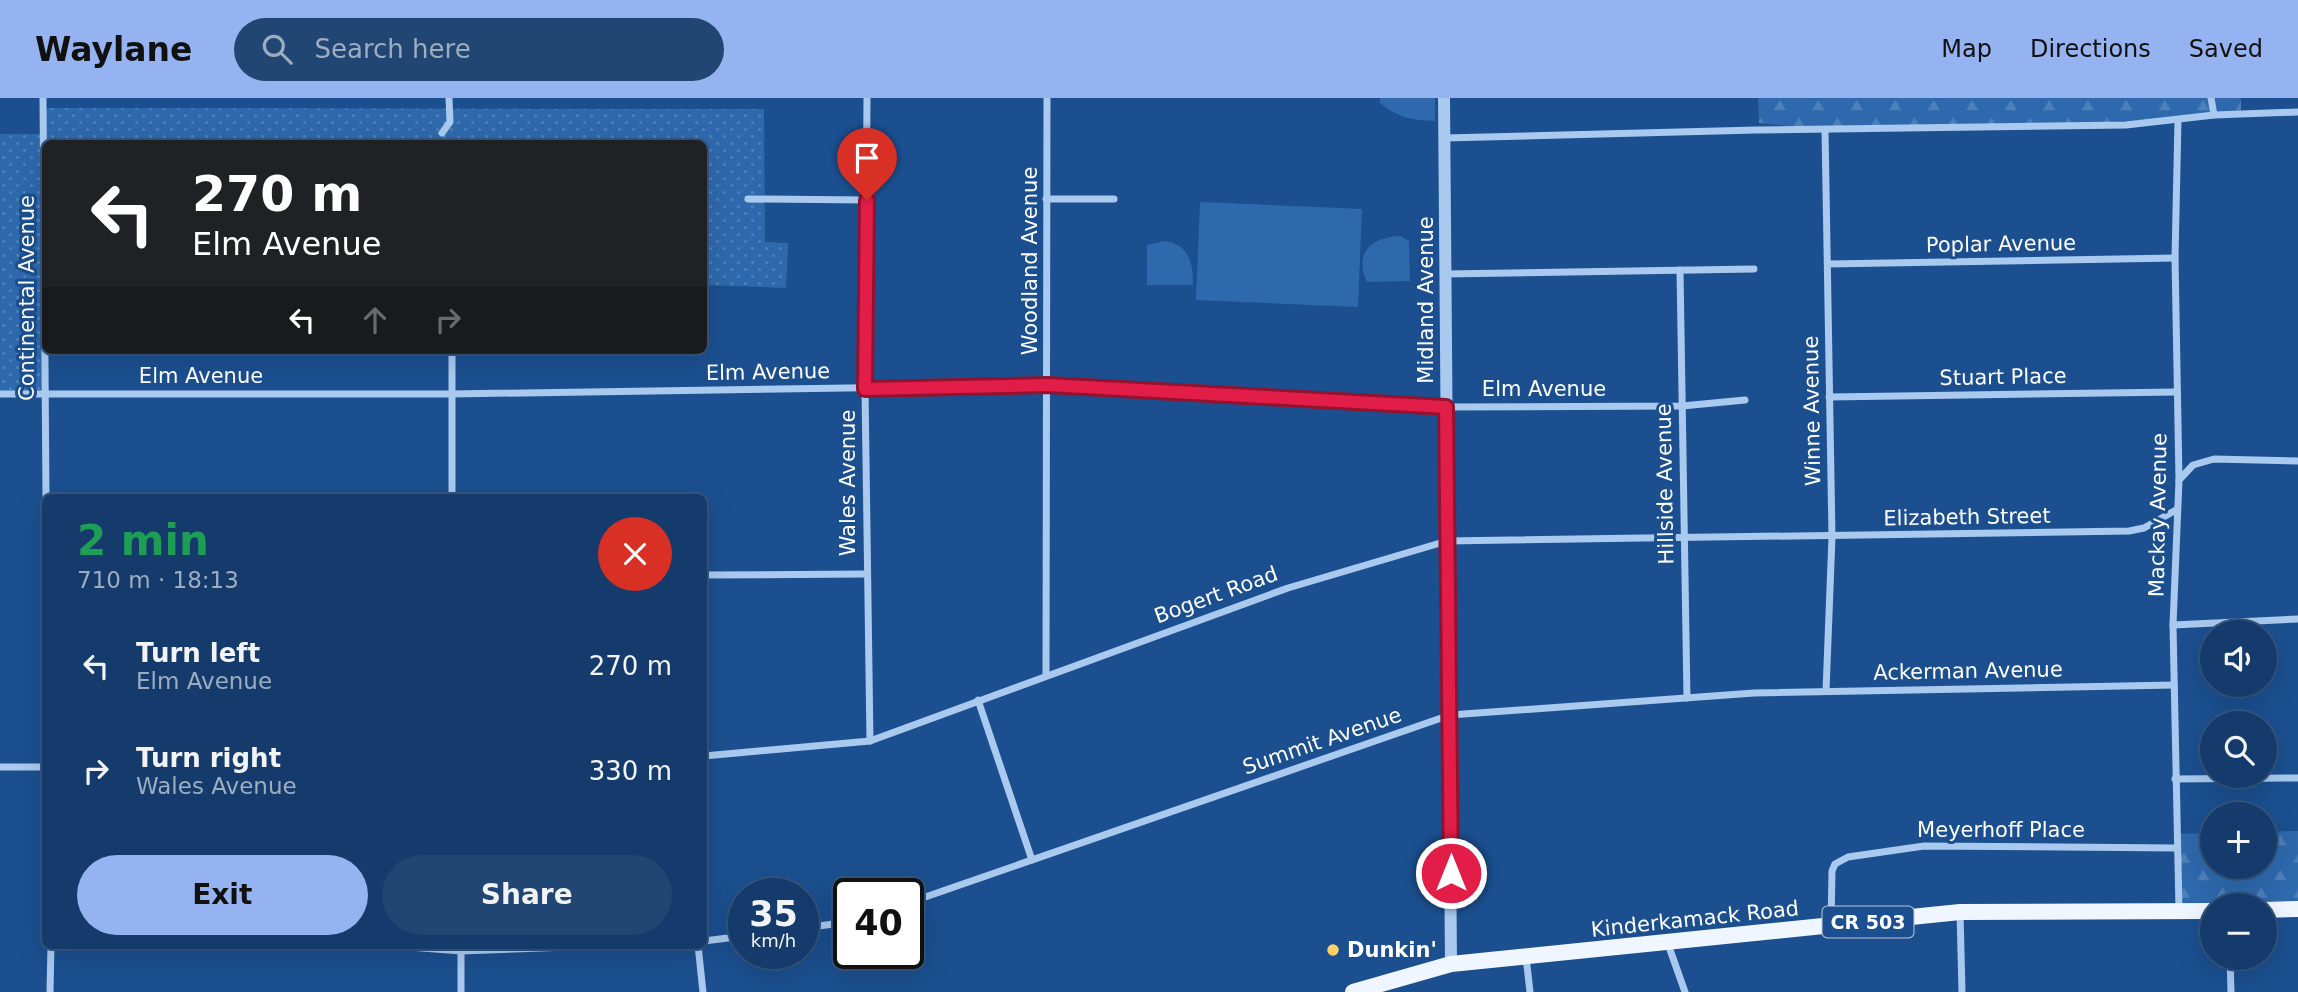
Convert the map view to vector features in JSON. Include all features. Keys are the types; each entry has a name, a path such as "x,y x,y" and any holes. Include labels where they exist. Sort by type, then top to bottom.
{"main road":[{"path":"2277,910 2298,909"},
{"name":"Kinderkamack Road","path":"1353,992 1396,985 1451,964 1668,944 1959,912 2200,911"}],"street":[{"name":"Continental Avenue","path":"43,98 43,140"},
{"path":"442,133 450,122 449,98"},
{"name":"Wales Avenue","path":"867,98 865,389 870,741"},
{"name":"Woodland Avenue","path":"1046,675 1047,98"},
{"name":"Midland Avenue","path":"1444,98 1451,964"},
{"path":"2211,98 2214,115"},
{"path":"1444,138 2126,125 2214,115 2298,112"},
{"name":"Mackay Avenue","path":"2178,120 2175,258 2179,480 2173,625 2179,910"},
{"name":"Winne Avenue","path":"1825,130 1832,537 1826,691"},
{"path":"1046,199 1114,199"},
{"path":"748,200 867,200"},
{"name":"Poplar Avenue","path":"1828,264 2175,258"},
{"path":"1445,274 1754,269"},
{"name":"Hillside Avenue","path":"1681,270 1687,698"},
{"name":"Continental Avenue","path":"45,354 46,494"},
{"path":"452,354 452,494"},
{"name":"Elm Avenue","path":"0,394 451,394 1048,385 1446,407 1682,406 1745,400"},
{"name":"Stuart Place","path":"1829,397 2177,392"},
{"path":"2179,480 2193,465 2214,459 2298,461"},
{"name":"Elizabeth Street","path":"1754,537 2129,531 2144,528 2176,510"},
{"name":"Bogert Road","path":"707,756 870,741 1288,588 1447,541 1754,537"},
{"path":"707,575 866,574"},
{"path":"2173,625 2298,619"},
{"name":"Ackerman Avenue","path":"1763,693 2174,685"},
{"name":"Summit Avenue","path":"924,897 1450,715 1763,693"},
{"path":"978,701 1032,860"},
{"path":"0,767 42,767"},
{"path":"2175,779 2298,778"},
{"name":"Meyerhoff Place","path":"1831,926 1832,871 1841,859 1848,857 1924,846 2177,848"},
{"path":"1959,912 1962,992"},
{"path":"707,941 728,938"},
{"path":"1668,944 1685,992"},
{"path":"50,992 51,949"},
{"path":"461,949 461,992"},
{"path":"698,949 703,992"},
{"path":"1526,956 1530,992"},
{"path":"2230,970 2231,992"}],"green space":[{"path":"1380,98 1435,98 1435,121 1399,115 1380,103"},
{"path":"1758,98 2241,98 2241,114 2149,124 1825,130 1759,123"},
{"path":"46,108 764,109 765,242 788,243 786,288 707,285 707,140 42,140 42,354 47,354 47,392 0,393 0,134 46,134"},
{"path":"1200,202 1362,209 1358,307 1196,300"},
{"path":"1400,236 1409,241 1410,281 1367,282 1362,263 1368,248 1381,240"},
{"path":"1165,241 1185,251 1191,263 1193,285 1147,285 1147,245"},
{"path":"2298,831 2298,909 2277,907 2277,893 2200,893 2200,908 2179,910 2176,834 2200,833 2200,879 2277,879 2277,832"}],"place":[{"name":"Dunkin'","path":"1333,950"}],"route":[{"path":"867,200 865,389 1048,385 1446,407 1451,873"}]}
